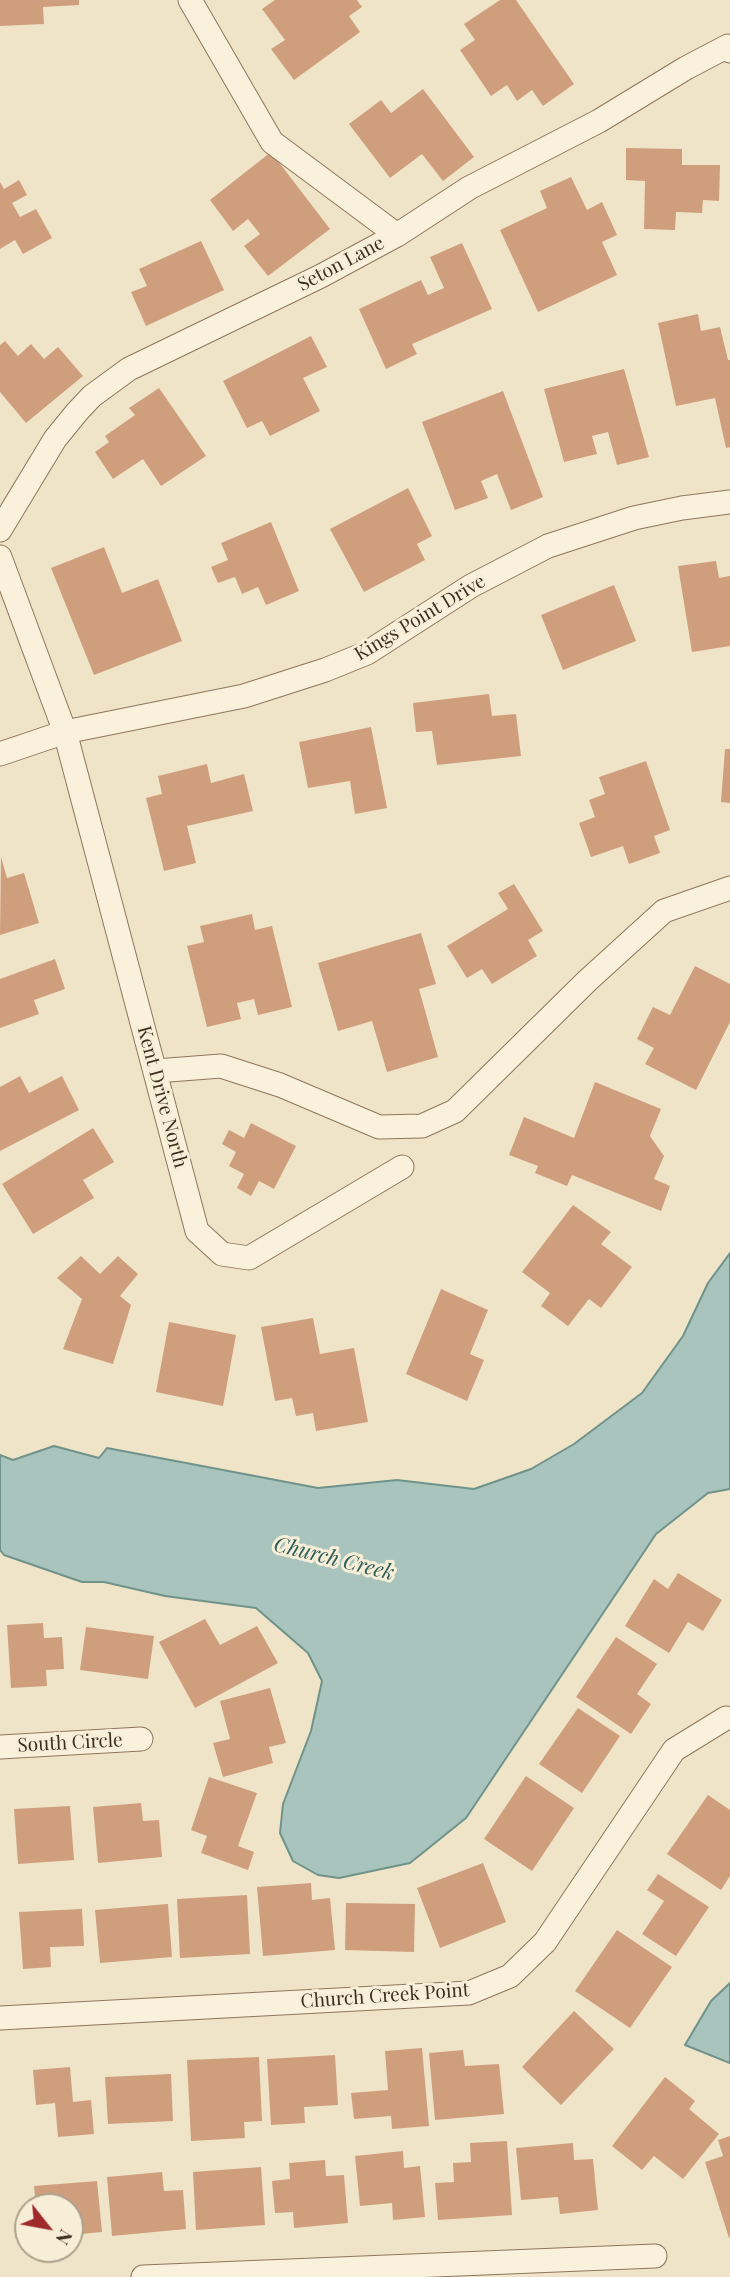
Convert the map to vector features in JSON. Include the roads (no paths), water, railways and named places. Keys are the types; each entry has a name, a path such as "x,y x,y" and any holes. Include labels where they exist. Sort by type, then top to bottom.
{"street":[{"path":"190,0 272,142 397,234"},
{"name":"Seton Lane","path":"0,530 55,439 92,396 129,369 321,276 397,234 469,188 599,121 729,48"},
{"name":"Kings Point Drive","path":"0,754 65,732 244,696 326,670 367,653 471,586 548,546 634,518 730,502"},
{"name":"Kent Drive North","path":"0,557 65,732 197,1231 222,1254 249,1258 402,1167"},
{"path":"156,1071 221,1066 280,1085 379,1127 422,1126 455,1111 587,981 664,911 730,888"},
{"name":"Church Creek Point","path":"0,2018 469,1993 510,1976 545,1942 674,1750 726,1718"},
{"name":"South Circle","path":"0,1747 141,1739"},
{"path":"143,2277 654,2256"}],"water":[{"name":"Church Creek","path":"730,1253 730,1489 708,1493 656,1534 466,1818 410,1863 339,1878 318,1875 293,1861 280,1833 283,1804 311,1731 322,1681 308,1653 256,1608 165,1596 104,1582 82,1582 4,1555 0,1550 0,1455 13,1460 54,1446 99,1458 107,1448 318,1488 397,1480 474,1489 531,1469 574,1444 642,1393 683,1336 708,1283"},
{"path":"730,1983 730,2063 685,2045 711,2001"}]}
